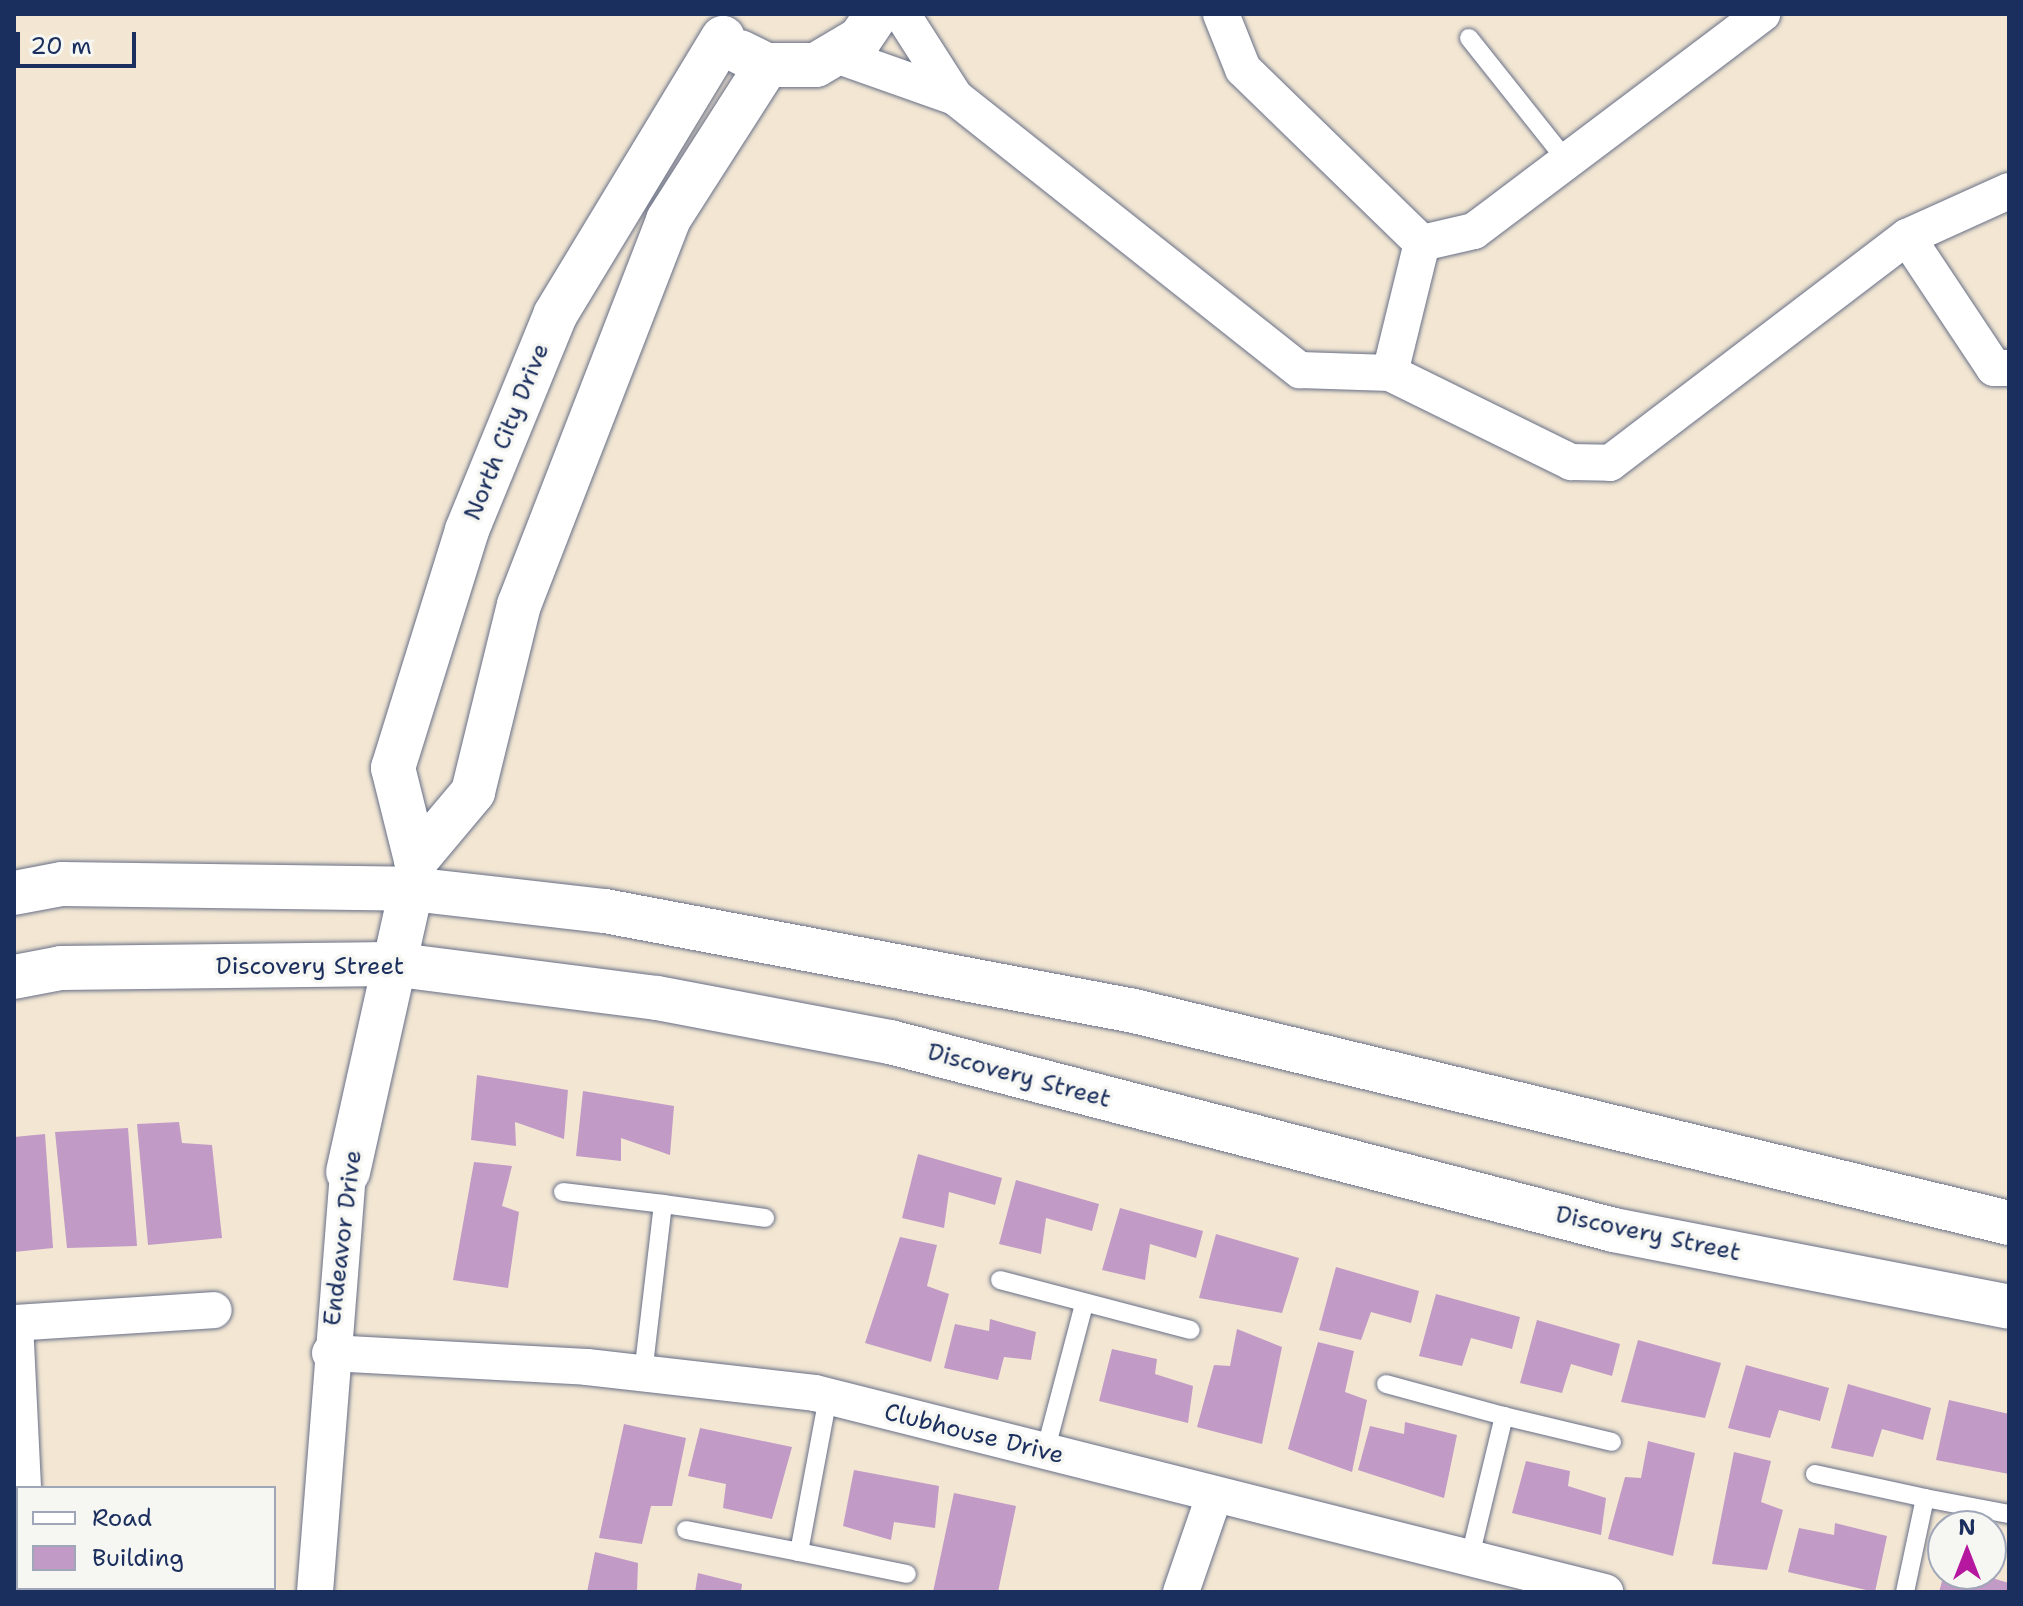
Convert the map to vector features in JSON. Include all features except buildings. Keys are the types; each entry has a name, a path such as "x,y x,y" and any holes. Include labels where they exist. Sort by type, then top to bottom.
{"main road":[{"path":"715,26 767,65 792,69 839,56 877,14"},
{"name":"North City Drive","path":"413,874 393,768 467,530 555,315 715,26"},
{"path":"413,874 473,792 519,605 668,220 767,65"},
{"path":"14,893 62,884 413,874 1134,1011 2009,1223"},
{"name":"Endeavor Drive","path":"348,1172 413,874"},
{"name":"Discovery Street","path":"14,977 61,968 391,964 657,998 890,1042 1614,1230 2009,1307"}],"street":[{"path":"902,14 955,97"},
{"path":"1221,14 1243,69 1422,243"},
{"path":"1422,243 1474,231 1762,14"},
{"path":"839,56 955,97 1300,370 1390,373 1571,462 1610,463 1907,237 2009,191"},
{"path":"1907,237 1994,368 2009,368"},
{"path":"1390,373 1422,243"},
{"name":"Endeavor Drive","path":"315,1592 330,1353 348,1172"},
{"path":"23,1486 14,1323 214,1310"},
{"name":"Clubhouse Drive","path":"330,1353 643,1374 828,1397 1469,1561 1605,1592"},
{"path":"1181,1592 1214,1496"}],"lane":[{"path":"1469,38 1567,161"},
{"path":"563,1192 765,1218"},
{"path":"643,1374 663,1204"},
{"path":"1000,1280 1191,1330"},
{"path":"1045,1452 1084,1304"},
{"path":"1386,1384 1612,1442"},
{"path":"799,1552 828,1397"},
{"path":"1469,1561 1504,1416"},
{"path":"1815,1474 2009,1514"},
{"path":"1905,1592 1925,1498"},
{"path":"686,1530 907,1574"}]}
